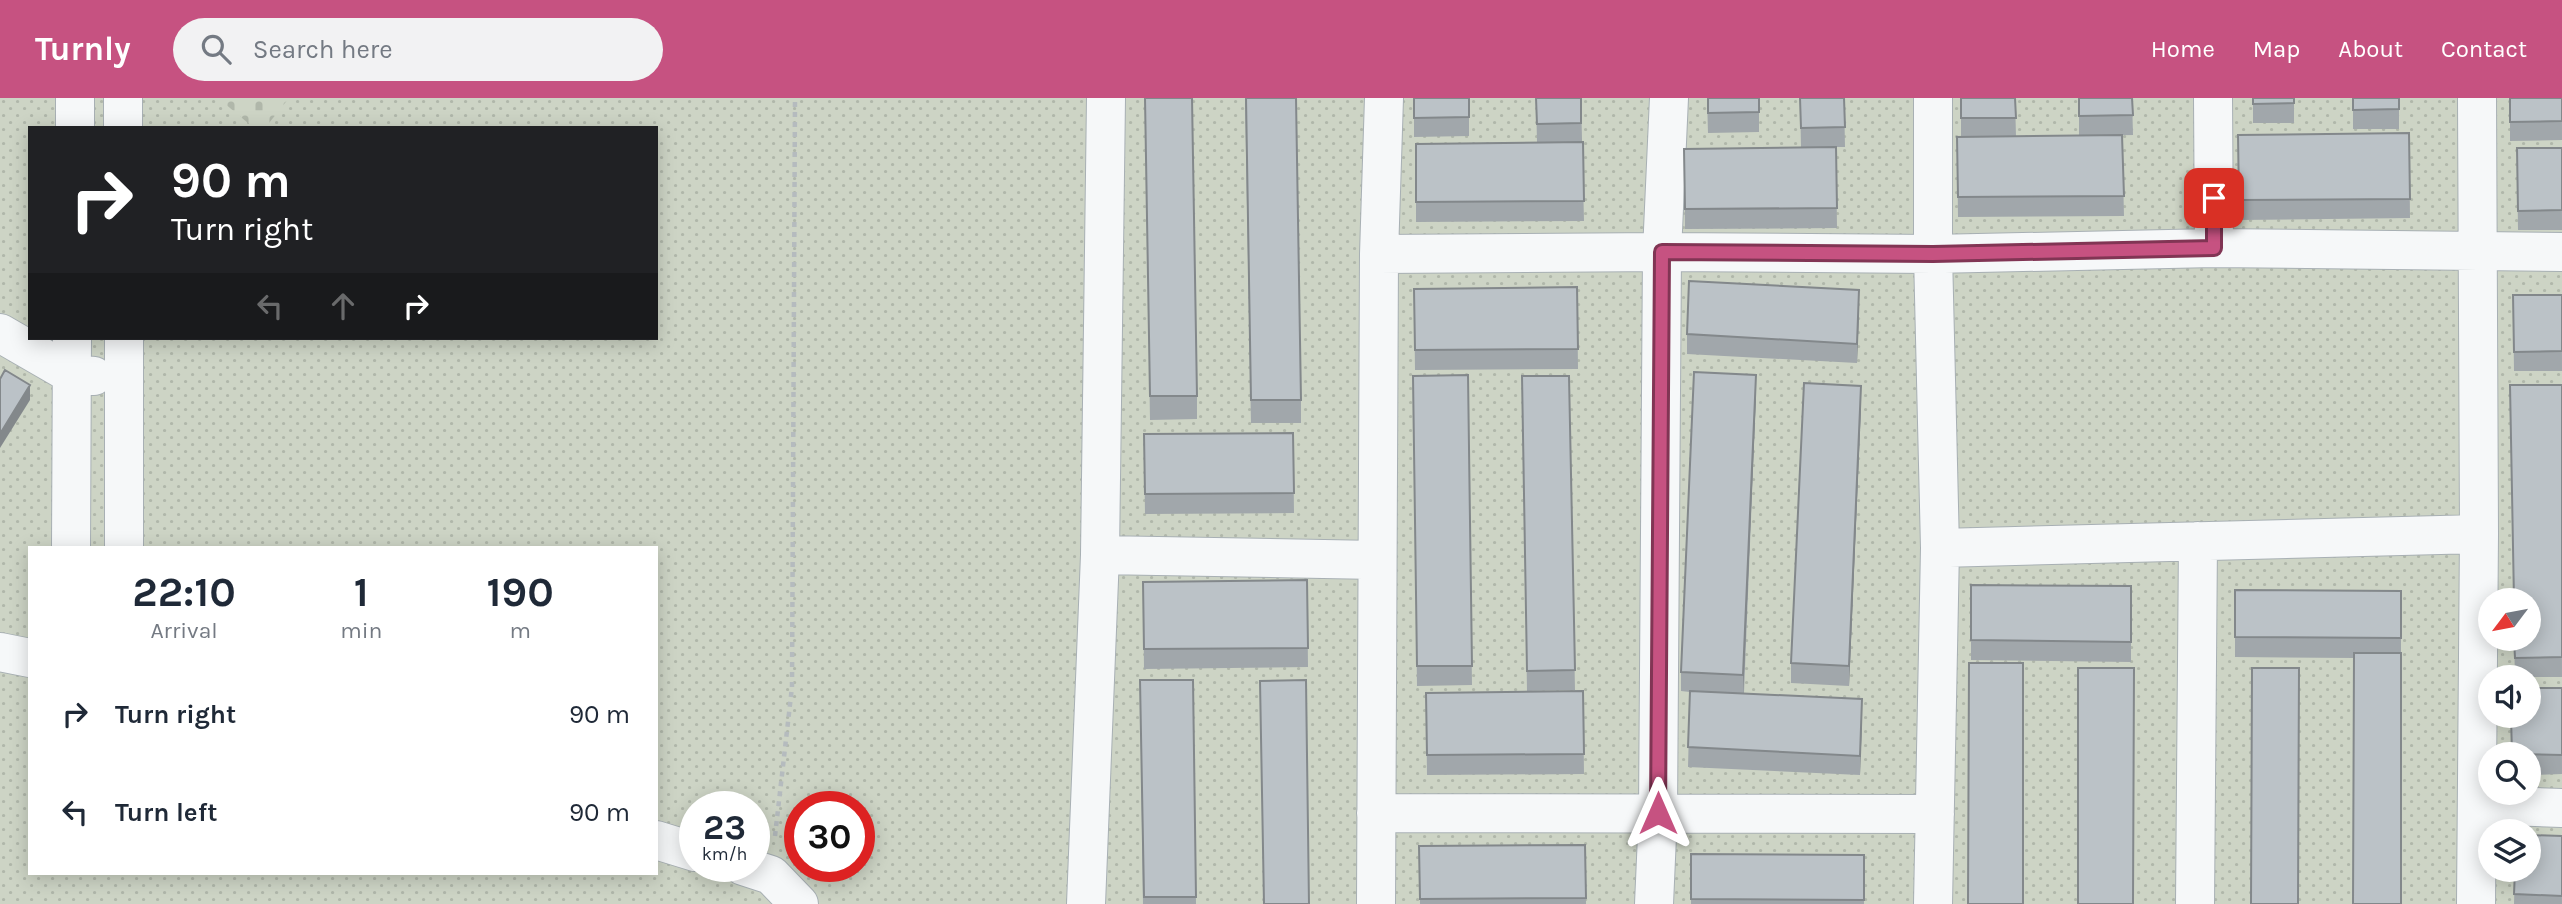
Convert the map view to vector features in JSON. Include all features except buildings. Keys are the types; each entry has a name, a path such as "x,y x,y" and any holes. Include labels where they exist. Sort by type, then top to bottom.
{"street":[{"path":"75,98 75,126"},
{"path":"123,98 124,126"},
{"path":"1086,904 1100,555 1107,98"},
{"path":"1376,904 1379,254 1384,98"},
{"path":"1654,904 1658,813 1662,252 1669,98"},
{"path":"1933,98 1933,254 1940,548 1933,904"},
{"path":"2213,98 2214,248"},
{"path":"2476,904 2479,534 2477,98"},
{"path":"1379,254 1933,254 2214,248 2562,252"},
{"path":"0,333 72,356 124,380"},
{"path":"124,340 124,546"},
{"path":"71,546 72,356"},
{"path":"1940,548 2479,534"},
{"path":"2195,904 2198,541"},
{"path":"1100,555 1377,560"},
{"path":"0,652 28,658"},
{"path":"2477,805 2562,808"},
{"path":"1376,813 1935,814"},
{"path":"658,841 679,847"},
{"path":"770,881 799,904"}],"path":[{"path":"770,802 792,687 794,98"}],"green space":[{"path":"0,98 2562,98 2562,904 0,904"},
{"path":"218,98 289,98 267,126 252,126"}],"route":[{"path":"1658,813 1662,252 1933,254 2214,248 2214,198"}]}
